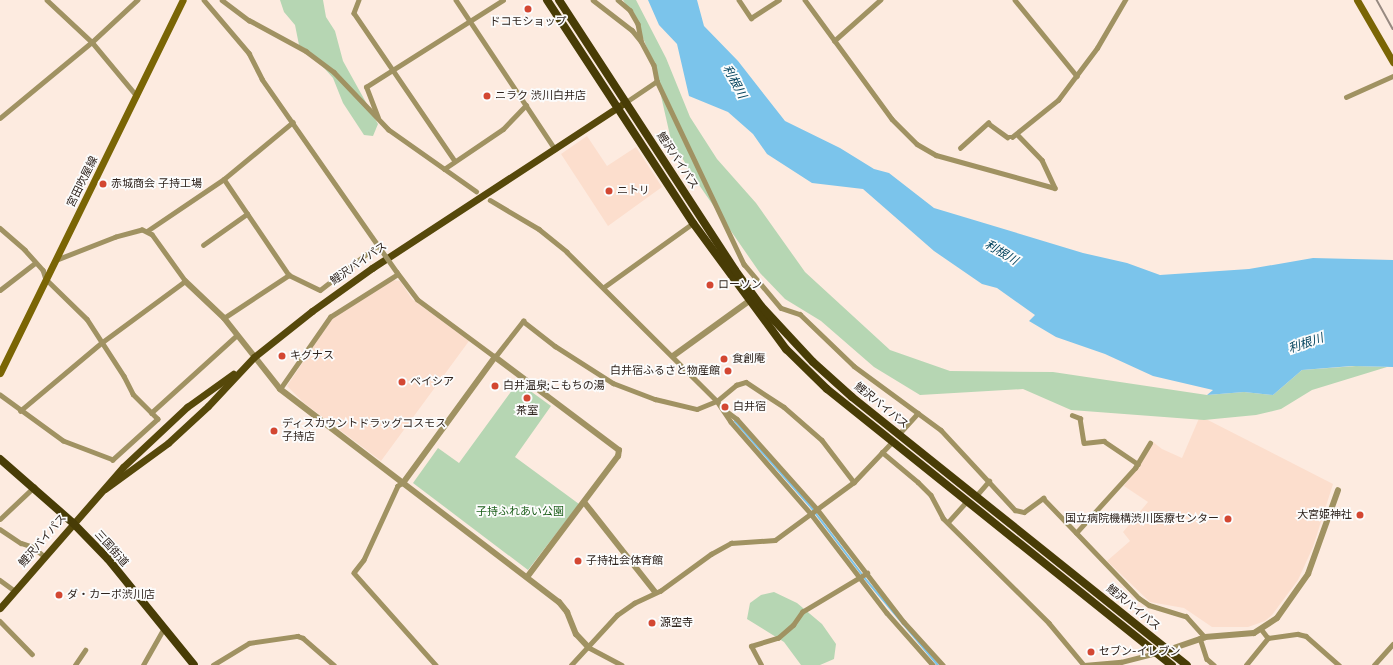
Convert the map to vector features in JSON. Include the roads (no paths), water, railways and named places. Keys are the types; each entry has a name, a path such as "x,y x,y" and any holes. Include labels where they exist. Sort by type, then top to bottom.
{"highway":[{"name":"鯉沢バイパス","path":"547,0 693,223 752,299 813,362 899,434 1187,665"},
{"name":"鯉沢バイパス","path":"559,0 752,299 769,329 804,368 892,442 1172,665"},
{"name":"三国街道","path":"0,459 34,487 73,523 108,559 194,665"}],"main road":[{"name":"宮田吹屋線","path":"0,373 46,279 57,260 183,0"},
{"path":"1357,0 1393,62"},
{"name":"鯉沢バイパス","path":"105,489 168,442 208,406 240,370 254,357 372,268 626,102"},
{"name":"鯉沢バイパス","path":"0,608 123,467 187,407 240,370"}],"street":[{"path":"47,0 92,42 137,96"},
{"path":"0,118 92,42 137,0"},
{"path":"204,0 249,53 262,79 417,299 619,450 618,456 527,577"},
{"path":"222,0 249,20 306,51 334,72 380,122 444,170 476,191"},
{"path":"359,0 354,13 455,161"},
{"path":"456,0 555,149"},
{"path":"380,122 366,87 503,0"},
{"path":"593,0 641,41"},
{"path":"618,0 630,10 638,24 641,41 654,65 657,81 744,264 781,308 800,314 854,366 941,430 1019,513 1024,512 1043,498 1139,598 1149,605 1186,616 1202,638 1207,659 1214,665"},
{"path":"739,0 751,18 779,0"},
{"path":"805,0 892,119 910,139 925,150 1054,188 1042,160 1017,134"},
{"path":"834,41 880,0"},
{"path":"1015,0 1077,76"},
{"path":"960,148 988,123 1010,138 1017,134 1058,100 1098,48 1125,0"},
{"path":"1346,97 1393,76"},
{"path":"626,102 657,81"},
{"path":"444,170 503,129 526,105"},
{"path":"57,260 116,237 147,231 224,179 293,122"},
{"path":"224,179 290,276 320,290 379,246"},
{"path":"490,200 539,229 604,287 717,401 746,440 815,513 864,576 941,664"},
{"path":"203,245 247,214"},
{"path":"604,287 693,223"},
{"path":"0,228 25,250 35,263 43,270 46,279 87,319 101,343 124,376 133,394 158,419 113,460 63,441 0,395"},
{"path":"147,231 185,281 224,318 280,389 559,602 567,612 576,634 588,647 622,665"},
{"path":"0,290 35,263"},
{"path":"280,389 330,317 398,273"},
{"path":"224,318 290,276"},
{"path":"20,411 101,343 185,281"},
{"path":"673,356 752,299"},
{"path":"436,665 354,573 364,560 398,486 402,483 523,320 555,346 613,383 655,399 697,409 717,401 740,383 753,386 784,407 822,440 854,482"},
{"path":"151,413 237,335"},
{"path":"722,408 737,418 815,513 933,665"},
{"path":"899,434 918,413"},
{"path":"1072,415 1080,418 1084,443 1104,441 1138,464"},
{"path":"571,665 617,615 655,592 660,591 711,554 731,543 775,540 815,513 854,482 892,442"},
{"path":"1076,533 1138,464 1150,443"},
{"path":"882,452 931,495 943,518 949,521 1049,623 1084,665 1121,662 1168,650 1202,638 1245,634 1262,630 1277,618 1308,574 1338,490"},
{"path":"976,496 989,481"},
{"path":"0,519 34,487"},
{"path":"949,521 967,501"},
{"path":"584,502 655,592"},
{"path":"0,529 21,543 33,547 44,556"},
{"path":"761,665 751,646 778,638 793,625 802,612 864,576"},
{"path":"0,580 15,591"},
{"path":"0,621 32,654"},
{"path":"143,665 164,628"},
{"path":"1262,630 1268,638"},
{"path":"1246,665 1268,638 1298,634 1306,636 1339,665"},
{"path":"213,665 249,643 297,636 303,638 334,665"},
{"path":"1374,665 1393,644"},
{"path":"76,665 85,650"}],"water":[{"name":"利根川","path":"648,0 697,0 704,26 738,61 785,121 840,148 874,169 889,173 934,208 1083,253 1127,263 1160,275 1249,269 1313,258 1393,260 1393,367 1352,366 1302,370 1273,395 1244,392 1207,395 1213,390 1153,376 1105,354 1056,337 1029,321 1035,315 997,288 982,284 934,251 863,189 812,183 767,154 753,134 728,112 689,96 677,44 659,25"}],"waterway":[{"path":"735,421 812,508 862,574"},
{"path":"864,577 938,665"}],"railway":[{"path":"1377,0 1393,29"}],"place":[{"name":"ドコモショップ","path":"528,9"},
{"name":"ニラク 渋川白井店","path":"487,96"},
{"name":"赤城商会 子持工場","path":"103,184"},
{"name":"ニトリ","path":"609,191"},
{"name":"ローソン","path":"710,285"},
{"name":"キグナス","path":"282,356"},
{"name":"食創庵","path":"724,359"},
{"name":"白井宿ふるさと物産館","path":"728,371"},
{"name":"ベイシア","path":"402,382"},
{"name":"白井温泉;こもちの湯","path":"495,386"},
{"name":"茶室","path":"527,398"},
{"name":"白井宿","path":"725,407"},
{"name":"ディスカウントドラッグコスモス 子持店","path":"274,431"},
{"name":"大宮姫神社","path":"1360,515"},
{"name":"国立病院機構渋川医療センター","path":"1228,519"},
{"name":"子持社会体育館","path":"578,561"},
{"name":"ダ・カーポ渋川店","path":"59,595"},
{"name":"源空寺","path":"652,623"},
{"name":"セブン-イレブン","path":"1091,652"}],"park label":[{"name":"子持ふれあい公園","path":"520,512"}]}
